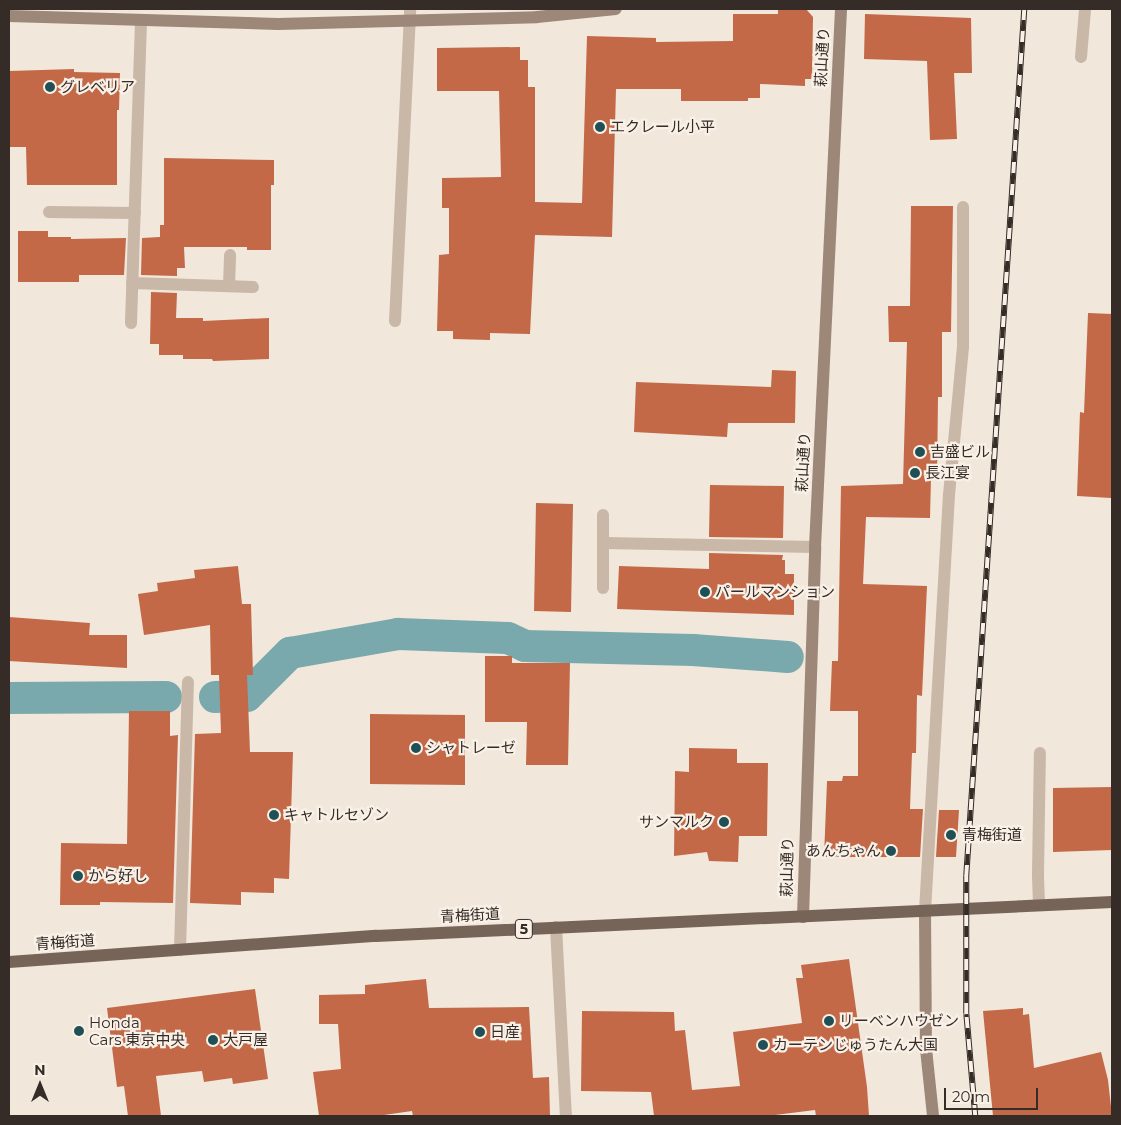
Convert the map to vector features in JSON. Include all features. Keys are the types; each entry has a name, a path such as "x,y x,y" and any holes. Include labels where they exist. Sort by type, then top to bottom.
{"main road":[{"name":"青梅街道","path":"9,962 376,936 1112,902"}],"street":[{"path":"9,16 278,24 410,15 553,16 616,9"},
{"name":"萩山通り","path":"803,917 815,547 841,9"},
{"path":"1081,57 1085,9"},
{"path":"395,321 410,15"},
{"path":"131,323 141,20"},
{"path":"933,1116 926,1049 925,911 949,495 963,347 963,207"},
{"path":"50,212 135,213"},
{"path":"228,286 230,255"},
{"path":"132,283 253,287"},
{"path":"603,515 603,588"},
{"path":"604,543 815,547"},
{"path":"180,950 188,682"},
{"path":"1040,753 1038,874 1040,905"},
{"path":"556,928 566,1116"}],"building":[{"path":"778,9 806,9 813,17 812,79 805,79 805,86 760,84 760,98 748,98 748,101 681,101 681,89 616,89 612,237 535,235 530,334 490,333 490,340 453,339 453,331 437,331 439,255 449,254 449,208 442,208 442,178 501,177 499,91 437,91 437,48 520,47 520,60 528,60 528,87 535,87 535,202 582,203 587,36 656,38 656,42 733,41 733,14 778,14"},
{"path":"865,14 971,18 972,73 954,73 957,139 930,140 927,61 864,59"},
{"path":"74,69 74,72 120,73 119,110 117,110 117,185 27,185 26,147 9,147 9,71"},
{"path":"164,158 274,160 274,185 271,185 271,250 247,250 247,247 184,247 185,268 177,268 177,276 141,275 142,238 160,237 160,225 164,225"},
{"path":"911,206 953,206 951,332 942,332 942,397 938,397 937,478 931,478 930,518 866,517 863,584 927,586 922,696 917,695 916,753 912,753 910,809 923,809 920,857 824,857 827,781 842,781 843,776 858,776 858,711 830,711 832,661 838,661 841,486 903,484 907,342 889,342 888,306 910,306"},
{"path":"18,231 48,231 48,237 71,237 71,239 126,238 124,275 79,275 79,282 18,282"},
{"path":"151,292 177,293 176,318 203,318 203,321 269,318 269,359 213,361 212,359 183,359 183,355 159,355 159,344 150,344"},
{"path":"1088,313 1112,314 1111,498 1077,496 1080,412 1084,413"},
{"path":"772,370 796,371 795,423 728,423 727,437 634,432 636,382 771,387"},
{"path":"710,485 784,486 783,538 709,537"},
{"path":"536,503 573,504 571,612 534,611"},
{"name":"パールマンション","path":"709,553 783,555 782,560 785,560 785,574 794,574 794,615 617,609 619,566 709,569"},
{"path":"238,566 242,604 251,604 253,675 247,675 250,752 293,752 289,879 274,878 274,893 241,892 241,905 190,903 195,734 221,733 219,675 211,675 210,625 144,635 138,594 158,591 157,583 195,578 194,570"},
{"path":"9,617 90,623 89,635 127,635 127,668 9,661"},
{"path":"485,656 512,656 512,663 570,663 568,765 526,765 527,722 485,722"},
{"path":"129,711 170,711 170,736 178,735 173,903 100,902 100,905 60,905 61,843 127,844"},
{"path":"370,714 465,715 465,785 370,784"},
{"path":"689,748 737,749 737,763 768,763 767,836 739,836 738,862 709,861 707,852 674,856 675,771 689,772"},
{"path":"1112,787 1112,850 1053,852 1053,788"},
{"path":"939,810 959,810 956,857 936,857"},
{"path":"849,959 867,1087 869,1116 816,1116 815,1110 767,1116 654,1116 651,1092 581,1091 582,1011 674,1012 675,1031 685,1030 692,1090 740,1086 733,1032 802,1023 796,978 803,978 801,965"},
{"path":"426,979 429,1008 529,1007 533,1078 549,1077 550,1116 413,1116 412,1111 377,1116 319,1116 313,1072 341,1069 338,1024 319,1024 319,995 365,994 365,985"},
{"path":"255,989 268,1079 233,1084 232,1078 204,1082 202,1071 156,1076 161,1116 128,1116 124,1086 117,1087 107,1008"},
{"path":"1023,1008 1023,1015 1029,1014 1034,1068 1101,1052 1108,1080 1112,1116 993,1116 983,1011"}],"waterway":[{"path":"215,697 247,696 290,653 398,634 508,638 525,646 693,650 788,657"},
{"path":"9,698 166,697"}],"railway":[{"path":"975,1116 966,1014 966,876 1024,9"}],"place":[{"name":"グレベリア","path":"50,87"},
{"name":"エクレール小平","path":"600,127"},
{"name":"吉盛ビル","path":"920,452"},
{"name":"長江宴","path":"915,473"},
{"name":"パールマンション","path":"705,592"},
{"name":"シャトレーゼ","path":"416,748"},
{"name":"キャトルセゾン","path":"274,815"},
{"name":"サンマルク","path":"724,822"},
{"name":"青梅街道","path":"951,835"},
{"name":"あんちゃん","path":"891,851"},
{"name":"から好し","path":"78,876"},
{"name":"リーベンハウゼン","path":"829,1021"},
{"name":"Honda Cars 東京中央","path":"79,1031"},
{"name":"日産","path":"480,1032"},
{"name":"大戸屋","path":"213,1040"},
{"name":"カーテンじゅうたん大国","path":"763,1045"}]}
